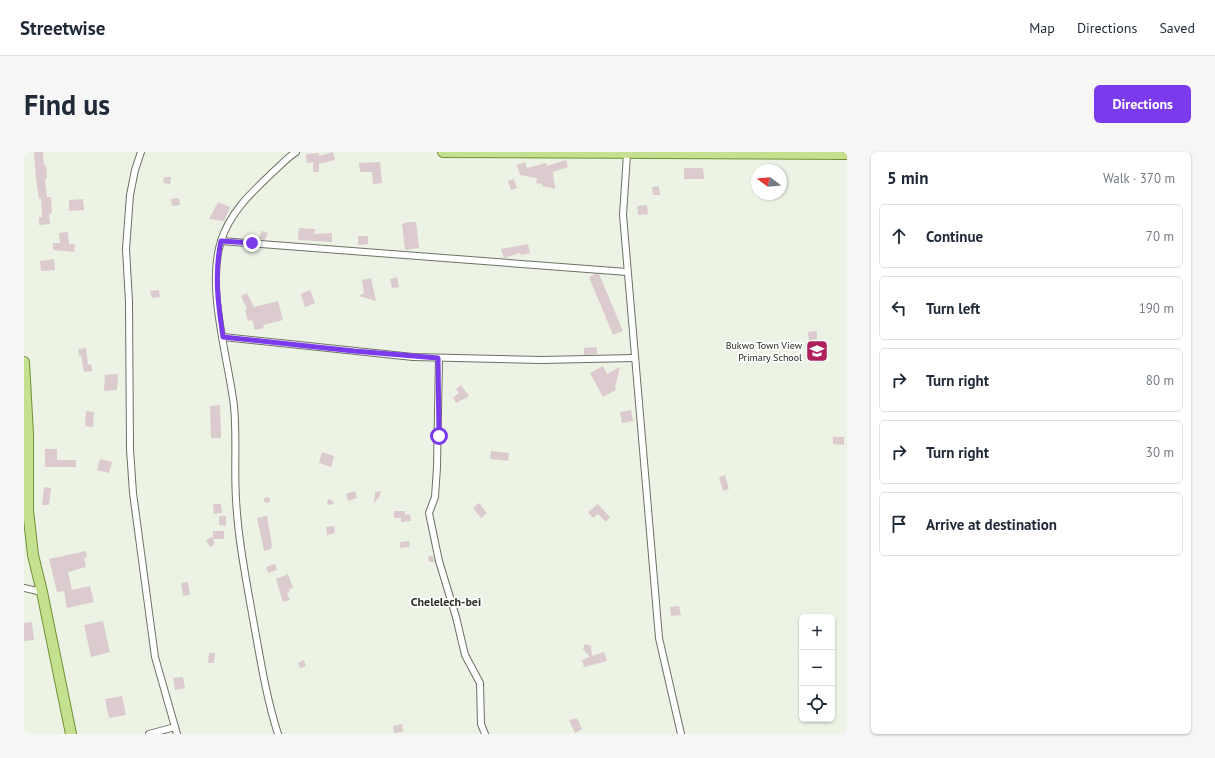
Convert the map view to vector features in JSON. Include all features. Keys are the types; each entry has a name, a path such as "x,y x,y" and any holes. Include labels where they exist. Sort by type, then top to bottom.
{"main road":[{"path":"443,152 847,154"},
{"path":"24,362 28,510 33,555 42,592 70,734"}],"street":[{"path":"141,152 135,170 130,195 126,249 129,302 130,449 133,493 155,657 177,734"},
{"path":"278,734 264,681 239,537 236,499 236,435 234,406 216,285 217,262 221,241 227,226 238,208 253,191 296,152"},
{"path":"627,154 623,215 659,638 681,734"},
{"path":"221,241 627,272"},
{"path":"223,337 374,353 438,358 541,360 634,358"},
{"path":"438,358 437,460 435,497 429,513 439,561 456,617 465,655 480,683 481,724 485,734"},
{"path":"24,588 42,592"},
{"path":"149,734 175,727"}],"building":[{"path":"34,152 43,152 44,165 46,165 47,179 45,179 47,197 51,197 52,213 49,214 50,224 39,225 39,217 42,217 41,198 39,199"},
{"path":"333,152 335,160 319,164 319,172 313,172 313,162 307,163 306,154 319,153 319,156"},
{"path":"566,160 568,167 553,172 555,189 536,183 537,178 520,175 517,165 525,162 527,168 546,163 547,166"},
{"path":"380,162 382,183 373,184 372,172 360,172 359,163"},
{"path":"684,168 703,168 704,179 684,179"},
{"path":"164,177 171,177 170,184 163,183"},
{"path":"514,179 517,188 511,190 508,181"},
{"path":"659,186 660,195 653,195 652,187"},
{"path":"179,198 180,205 172,206 171,199"},
{"path":"83,199 84,210 69,211 69,200"},
{"path":"218,202 230,207 224,221 209,219"},
{"path":"647,205 648,214 638,215 637,206"},
{"path":"416,222 419,248 405,250 402,224"},
{"path":"299,228 315,229 314,234 332,233 332,242 298,240"},
{"path":"262,231 268,233 265,240 259,239"},
{"path":"68,232 69,244 75,244 74,252 53,250 53,243 60,243 59,233"},
{"path":"358,236 368,236 368,244 358,245"},
{"path":"528,244 530,253 521,255 520,253 504,258 501,249"},
{"path":"54,259 55,270 41,271 40,261"},
{"path":"599,274 623,331 613,335 589,277"},
{"path":"397,277 399,287 392,288 390,279"},
{"path":"371,278 376,301 359,296 364,293 362,280"},
{"path":"159,290 160,297 152,298 150,291"},
{"path":"310,290 315,303 305,307 301,294"},
{"path":"247,293 254,307 278,301 283,320 263,325 264,328 255,330 252,320 248,321 245,310 247,309 241,296"},
{"path":"817,331 817,339 809,340 808,332"},
{"path":"597,347 597,354 584,355 584,348"},
{"path":"86,348 88,365 91,364 92,371 84,372 81,355 79,356 78,349"},
{"path":"603,366 607,374 620,367 615,387 616,390 603,397 590,373"},
{"path":"118,374 117,390 104,391 105,375"},
{"path":"461,385 469,396 456,403 453,398 459,393 456,389"},
{"path":"220,405 221,438 211,438 210,406"},
{"path":"631,410 633,421 622,423 620,412"},
{"path":"86,411 94,412 93,427 85,426"},
{"path":"833,437 844,437 844,445 833,444"},
{"path":"45,449 57,449 57,460 76,460 76,467 45,467"},
{"path":"491,451 509,453 508,461 490,459"},
{"path":"322,452 334,456 331,467 319,463"},
{"path":"100,459 112,462 109,473 97,470"},
{"path":"725,475 729,489 723,491 719,477"},
{"path":"44,487 51,488 49,505 42,505"},
{"path":"355,491 357,498 348,501 346,494"},
{"path":"381,491 380,496 374,503 375,492"},
{"path":"267,497 270,500 267,503 264,500"},
{"path":"328,499 332,500 334,504 328,505"},
{"path":"479,503 487,513 481,518 473,508"},
{"path":"213,504 221,504 222,513 214,514"},
{"path":"598,504 610,517 606,522 598,514 593,518 588,512"},
{"path":"394,511 405,511 405,515 410,514 411,521 401,522 401,518 394,518"},
{"path":"219,516 226,516 226,526 219,525"},
{"path":"267,516 272,545 271,549 264,551 257,518"},
{"path":"334,526 335,533 327,535 326,527"},
{"path":"213,531 224,531 224,539 213,539"},
{"path":"212,537 215,544 210,547 206,540"},
{"path":"409,541 410,547 400,548 400,542"},
{"path":"86,551 87,557 84,558 86,567 68,572 72,590 90,586 94,602 67,608 64,591 57,592 49,559"},
{"path":"428,556 433,556 435,562 429,562"},
{"path":"275,564 277,570 268,573 266,567"},
{"path":"288,574 293,588 289,589 290,592 287,593 290,600 283,602 276,579"},
{"path":"188,582 190,595 183,596 181,583"},
{"path":"679,606 681,615 671,616 670,607"},
{"path":"103,621 110,652 91,657 84,625"},
{"path":"32,622 34,640 24,641 24,623"},
{"path":"585,644 591,646 592,656 604,652 607,661 584,667 582,660 590,657 583,649"},
{"path":"209,653 215,653 214,663 208,663"},
{"path":"304,660 306,666 300,668 298,663"},
{"path":"183,677 185,688 175,690 173,678"},
{"path":"122,696 126,715 109,718 105,699"},
{"path":"577,718 582,729 575,733 569,720"},
{"path":"402,724 403,732 394,733 393,726"}],"place":[{"name":"Bukwo Town View Primary School","path":"817,351"}],"district":[{"name":"Chelelech-bei","path":"446,601"}],"route":[{"path":"252,243 221,241 217,262 216,285 223,337 413,357 438,358 439,436"}]}
